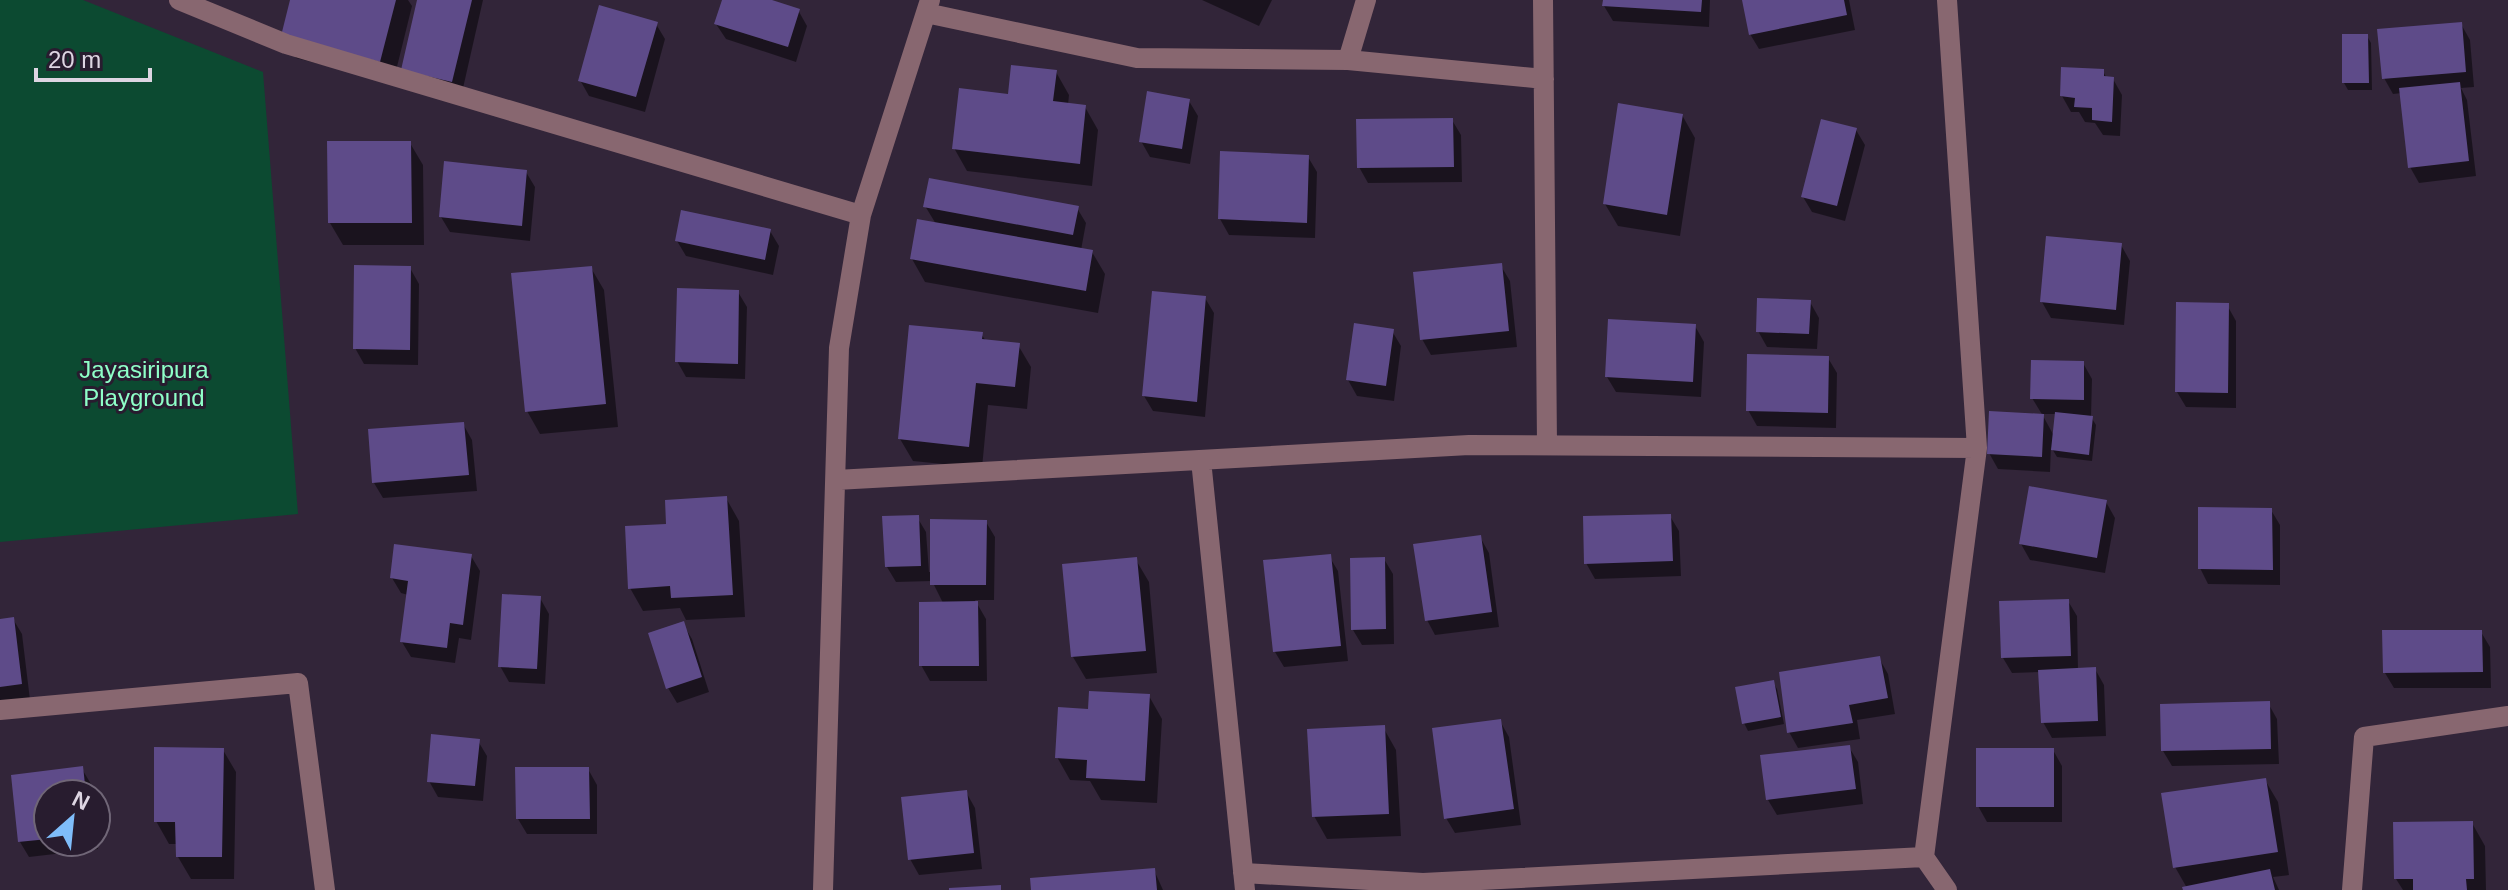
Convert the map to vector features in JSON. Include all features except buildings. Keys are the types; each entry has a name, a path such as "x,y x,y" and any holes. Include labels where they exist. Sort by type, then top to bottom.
{"street":[{"path":"179,0 286,44 861,215"},
{"path":"1348,60 1366,0"},
{"path":"1543,0 1547,445"},
{"path":"1947,0 1977,448 1924,857 1947,890"},
{"path":"823,890 839,348 861,215 928,6 1137,58 1348,60 1544,79"},
{"path":"836,480 1469,445 1977,448"},
{"path":"1201,460 1244,881 1424,886 1924,857"},
{"path":"0,710 298,683 325,890"},
{"path":"2352,890 2364,737 2508,716"}],"green space":[{"name":"Jayasiripura Playground","path":"0,0 83,0 263,72 298,514 0,542"}]}
